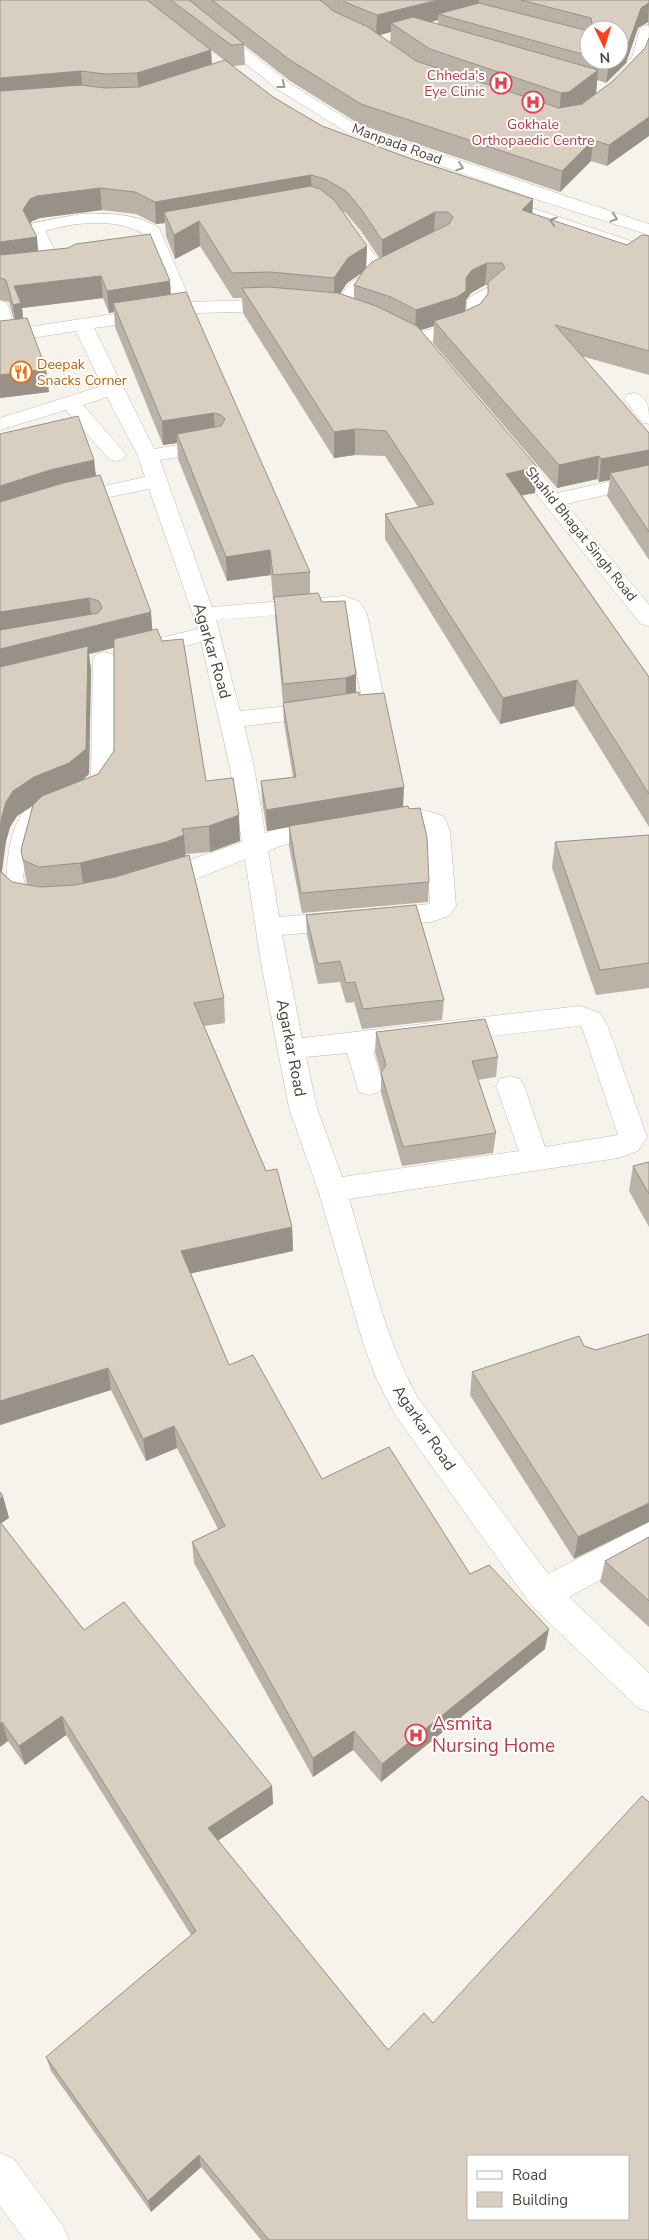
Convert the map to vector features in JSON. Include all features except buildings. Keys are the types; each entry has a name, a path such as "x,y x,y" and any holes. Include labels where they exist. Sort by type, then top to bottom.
{"street":[{"name":"Manpada Road","path":"175,0 250,67 354,130 529,191 649,230"},
{"path":"610,91 648,29"},
{"path":"481,196 649,253"},
{"path":"332,212 342,220 372,264"},
{"path":"38,266 94,258 65,261 50,259 36,231 38,227 46,224 111,218 132,220 146,225 156,240 179,310"},
{"path":"172,228 141,252 149,256 179,310"},
{"path":"340,312 355,288 365,279 401,260"},
{"path":"430,354 407,336 464,324 476,316 476,301 493,290"},
{"path":"0,307 4,337 179,310 270,304 296,306"},
{"name":"Agarkar Road","path":"83,325 153,469 206,623 242,767 269,927 303,1108 332,1190 380,1350 392,1380 407,1407 543,1594 649,1696"},
{"path":"0,424 113,389"},
{"path":"634,398 649,418"},
{"path":"70,402 116,456"},
{"name":"Shahid Bhagat Singh Road","path":"498,434 554,500 649,619"},
{"path":"0,521 60,502 215,445"},
{"path":"0,512 153,469"},
{"path":"554,500 649,479"},
{"path":"60,902 43,903 21,897 13,889 11,875 24,828 36,814 92,792 103,776 95,661 206,623 344,603 352,607 356,614 372,694 367,701 348,707 231,720"},
{"path":"129,888 175,876 280,837 411,816 425,817 435,823 438,832 443,906 440,910 431,913 269,927"},
{"path":"292,1049 580,1016 591,1020 633,1137 628,1144 618,1147 332,1190"},
{"path":"357,1042 369,1085"},
{"path":"510,1086 536,1160"},
{"path":"543,1594 649,1537"},
{"path":"0,2173 48,2240"}],"place":[{"name":"Chheda's Eye Clinic","path":"501,83"},
{"name":"Gokhale Orthopaedic Centre","path":"533,102"},
{"name":"Deepak Snacks Corner","path":"21,372"},
{"name":"Asmita Nursing Home","path":"416,1735"}]}
